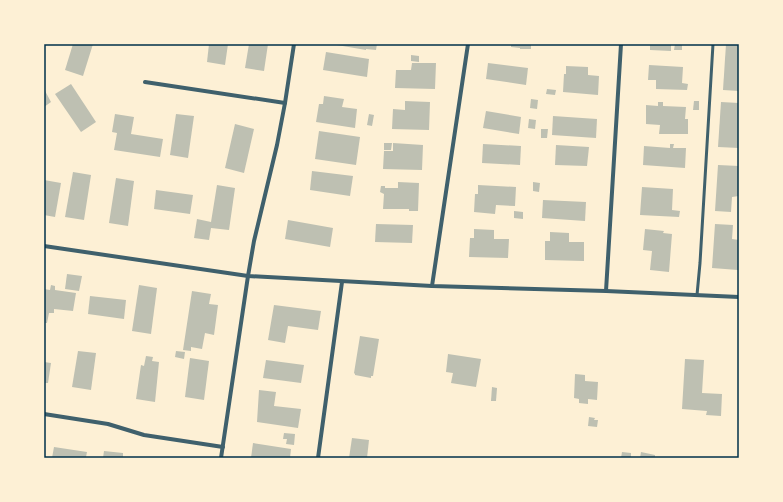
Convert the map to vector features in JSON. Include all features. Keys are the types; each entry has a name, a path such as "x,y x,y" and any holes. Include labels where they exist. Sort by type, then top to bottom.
{"street":[{"path":"221,458 254,241 277,145 294,44"},
{"path":"432,286 468,44"},
{"path":"606,290 621,44"},
{"path":"145,82 285,103"},
{"path":"44,246 248,276 432,286 606,290 739,297"},
{"path":"318,458 342,282"},
{"path":"44,414 108,424 144,435 223,447"}],"lane":[{"path":"697,295 712,44"}],"building":[{"path":"73,44 93,44 83,76 65,70"},
{"path":"209,44 228,44 225,65 207,62"},
{"path":"249,44 268,44 264,71 245,68"},
{"path":"331,44 377,44 376,50 366,50"},
{"path":"511,44 531,44 531,49 511,47"},
{"path":"650,44 671,44 671,51 650,50"},
{"path":"675,44 682,44 682,50 674,50"},
{"path":"726,44 739,44 739,91 723,90"},
{"path":"326,52 369,59 367,77 323,70"},
{"path":"411,55 419,56 419,62 411,61"},
{"path":"412,63 436,63 435,89 395,88 396,70 411,70"},
{"path":"488,63 528,68 526,85 486,79"},
{"path":"649,65 683,67 682,83 688,84 687,90 656,89 656,80 648,80"},
{"path":"566,66 588,67 588,75 599,76 598,95 563,92"},
{"path":"71,84 96,122 81,132 55,94"},
{"path":"44,89 51,102 44,107"},
{"path":"547,89 556,90 555,95 546,94"},
{"path":"324,96 344,99 342,107 357,109 355,128 316,122 319,104 323,104"},
{"path":"531,99 538,100 537,109 530,108"},
{"path":"405,101 430,102 429,130 392,129 393,109 405,110"},
{"path":"694,101 699,101 699,110 693,110"},
{"path":"658,102 663,102 663,106 686,107 685,119 688,119 688,134 659,134 660,125 646,124 646,105 658,106"},
{"path":"721,102 739,103 739,148 718,147"},
{"path":"486,111 521,117 519,134 483,128"},
{"path":"115,114 134,117 131,134 163,139 160,157 114,150 117,133 112,132"},
{"path":"176,114 194,116 188,158 170,155"},
{"path":"369,114 374,115 372,126 367,125"},
{"path":"553,116 597,119 596,138 552,135"},
{"path":"529,119 536,120 535,129 528,128"},
{"path":"235,124 254,129 244,173 225,168"},
{"path":"541,129 548,129 547,138 541,138"},
{"path":"319,131 360,137 356,165 315,159"},
{"path":"384,143 392,143 391,150 384,150"},
{"path":"393,143 423,145 422,170 383,169 384,151 393,151"},
{"path":"483,144 521,146 520,165 482,163"},
{"path":"670,144 674,144 673,148 686,148 685,168 643,165 644,146 670,148"},
{"path":"556,145 589,147 587,166 555,165"},
{"path":"718,165 739,166 739,196 732,197 731,212 715,211"},
{"path":"312,171 353,176 350,196 310,190"},
{"path":"73,172 91,175 84,220 65,217"},
{"path":"116,178 134,181 128,226 109,223"},
{"path":"44,180 61,183 55,217 44,215"},
{"path":"398,182 419,183 418,211 409,211 409,209 383,209 384,194 380,192 381,186 385,186 385,188 398,188"},
{"path":"533,182 540,183 539,192 533,191"},
{"path":"217,185 235,188 229,230 211,228 209,240 194,238 197,219 211,222"},
{"path":"478,185 516,187 515,206 496,205 495,214 474,212 475,194 478,194"},
{"path":"642,187 673,189 672,210 680,211 679,217 640,215"},
{"path":"156,190 193,195 190,214 154,209"},
{"path":"543,200 586,202 585,221 542,218"},
{"path":"514,211 523,212 523,219 514,218"},
{"path":"288,220 333,228 330,247 285,239"},
{"path":"376,224 413,225 412,243 375,242"},
{"path":"715,224 733,225 732,239 739,240 738,270 712,268"},
{"path":"474,229 494,230 494,239 509,239 508,258 469,257 470,238 474,238"},
{"path":"645,229 664,231 663,233 672,234 669,272 650,270 652,251 643,250"},
{"path":"550,232 569,233 569,242 584,242 584,261 545,260 545,241 550,241"},
{"path":"67,274 82,276 79,291 65,289"},
{"path":"51,285 55,286 55,290 76,293 73,311 54,309 54,313 49,313 47,323 44,323 44,289 50,290"},
{"path":"139,285 157,288 151,334 132,331"},
{"path":"192,291 211,294 209,304 218,305 214,335 205,333 202,349 191,347 191,351 183,350"},
{"path":"90,296 126,300 124,319 88,314"},
{"path":"274,305 321,311 318,330 288,326 285,343 268,340"},
{"path":"360,336 379,339 373,376 371,376 371,378 355,375 354,373"},
{"path":"78,351 96,353 91,390 72,387"},
{"path":"176,351 185,352 184,359 175,357"},
{"path":"448,354 481,359 476,387 451,383 453,373 446,372"},
{"path":"146,356 153,357 152,361 159,362 155,402 136,399 141,365 144,366"},
{"path":"190,358 209,361 204,400 185,397"},
{"path":"685,359 704,360 702,393 722,394 721,416 706,415 707,411 682,409"},
{"path":"266,360 304,365 301,383 263,378"},
{"path":"44,362 51,363 48,383 44,383"},
{"path":"575,374 585,375 585,381 598,382 597,400 588,399 588,404 579,403 579,399 574,398"},
{"path":"492,387 497,388 496,401 491,401"},
{"path":"259,390 276,392 274,406 301,409 298,428 257,422"},
{"path":"589,417 595,418 594,420 598,420 597,427 588,426"},
{"path":"284,433 295,434 294,445 286,444 287,439 283,439"},
{"path":"352,438 369,440 367,458 349,458"},
{"path":"253,443 291,449 290,458 251,458"},
{"path":"54,447 87,452 86,457 90,458 52,458"},
{"path":"104,451 123,453 123,458 103,458"},
{"path":"622,452 631,453 631,458 621,458"},
{"path":"641,452 655,455 655,458 640,458"}]}
